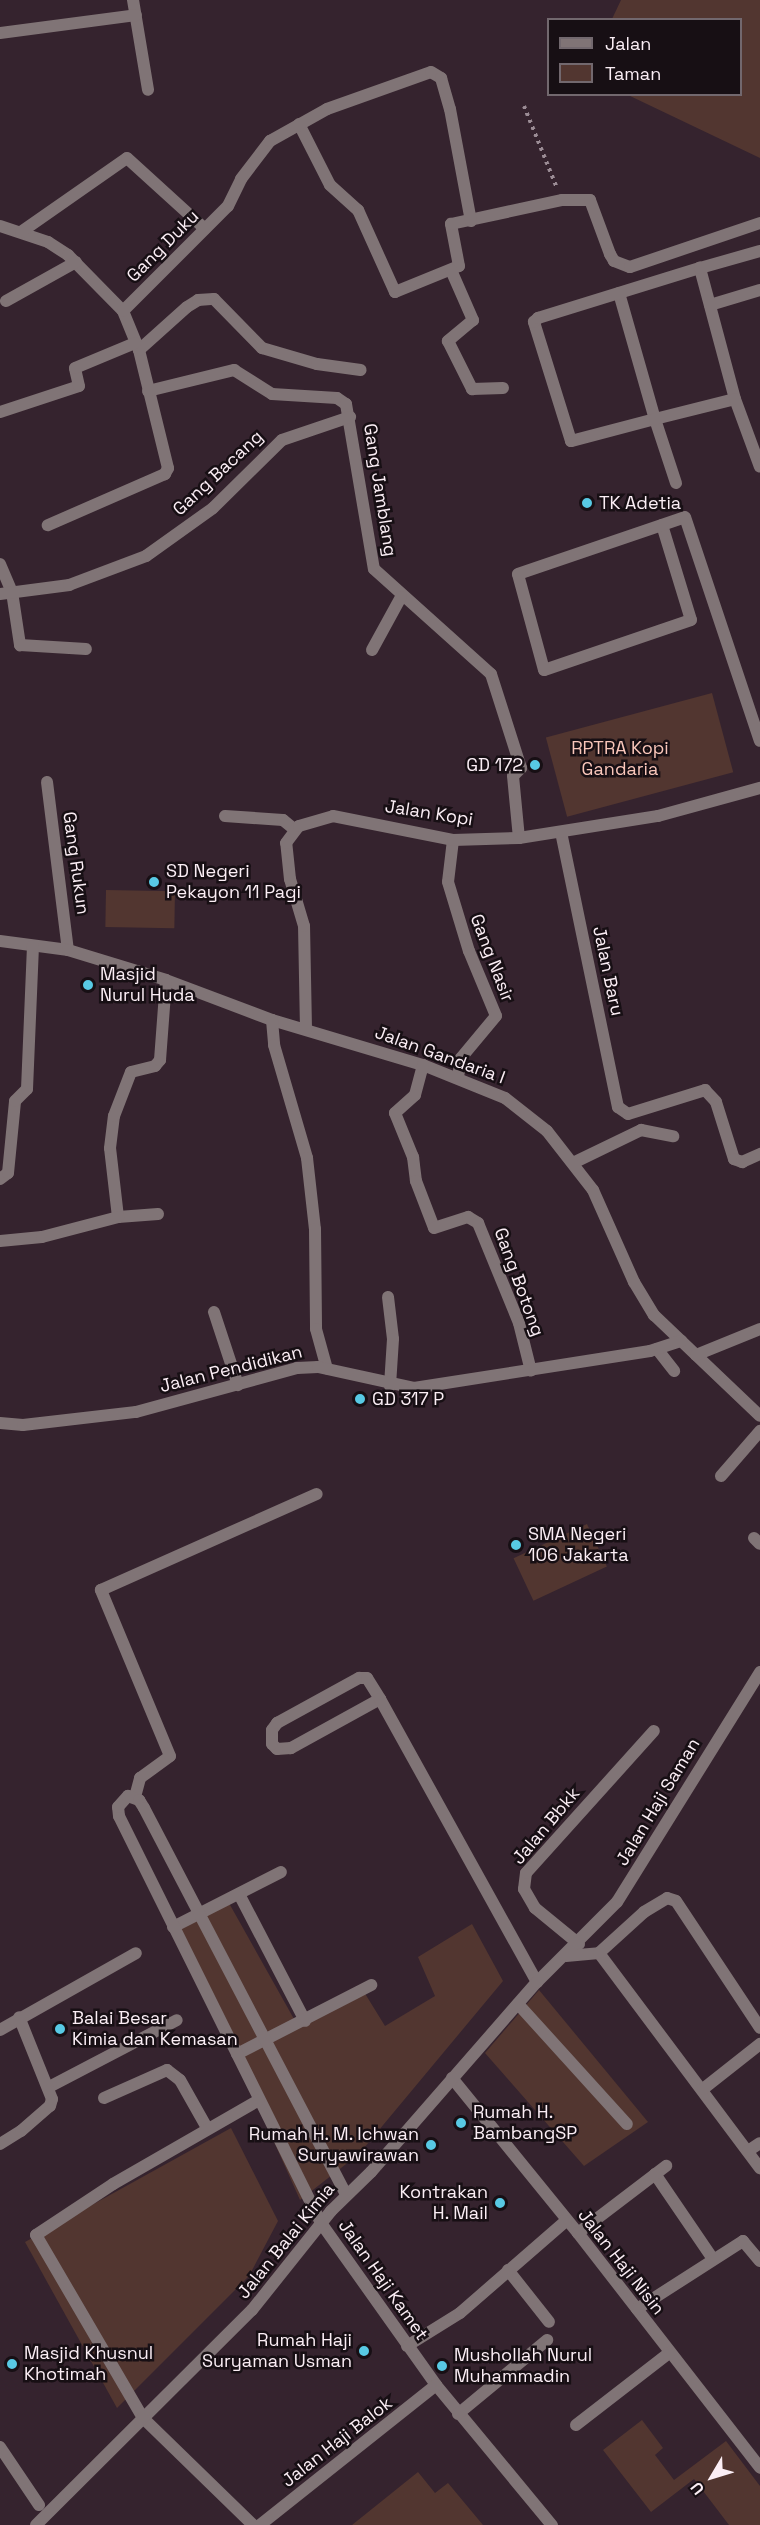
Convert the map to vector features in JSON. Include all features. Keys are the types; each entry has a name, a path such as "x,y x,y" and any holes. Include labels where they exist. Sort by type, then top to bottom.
{"street":[{"path":"133,0 148,90"},
{"path":"0,33 136,15"},
{"name":"Gang Duku","path":"123,311 228,206 260,151 299,124 327,109 431,72 441,78 450,109 471,221"},
{"path":"299,124 330,186 358,210 393,290 411,288 460,264 449,226 562,200 580,197 593,204 614,261 630,267 760,223"},
{"path":"21,232 127,158 205,229"},
{"path":"0,226 48,242 76,262 123,311 137,347 168,468 165,474 48,525"},
{"path":"735,399 571,441 534,326 537,318 760,251"},
{"path":"6,301 76,262"},
{"path":"700,268 735,399 760,467"},
{"path":"451,270 473,320 448,340 472,389 503,388"},
{"path":"710,305 760,290"},
{"path":"619,293 676,483"},
{"path":"0,412 79,386 75,368 137,347 198,300 214,299 262,348 317,364 361,370"},
{"name":"Gang Jamblang","path":"148,391 234,370 272,394 337,398 346,404 374,569 458,649 491,674 521,768 513,776 519,838"},
{"name":"Gang Bacang","path":"6,593 69,585 146,556 213,508 282,440 350,417"},
{"path":"662,525 691,621 544,670 518,574 685,517 760,741"},
{"path":"0,564 20,645 86,649"},
{"path":"372,650 401,597"},
{"name":"Gang Rukun","path":"47,782 69,950"},
{"name":"Jalan Kopi","path":"294,829 322,816 333,816 453,840 519,838 677,812 760,789"},
{"path":"225,816 283,820 294,829 286,843 290,879 304,926 306,1029"},
{"name":"Jalan Baru","path":"561,832 617,1105 625,1114 705,1090 717,1102 734,1159 742,1162 760,1154"},
{"name":"Gang Nasir","path":"453,840 448,882 469,951 496,1016 461,1058 458,1077"},
{"name":"Jalan Gandaria I","path":"0,940 69,950 166,980 272,1020 458,1077 505,1098 526,1113 573,1163 594,1190 634,1282 654,1315 760,1416"},
{"path":"2,1178 8,1173 15,1101 27,1089 33,946"},
{"path":"118,1217 111,1169 112,1124 131,1072 155,1066 160,1060 166,980"},
{"path":"272,1020 274,1045 307,1158 315,1229 316,1329 327,1370"},
{"name":"Gang Botong","path":"423,1065 415,1095 395,1113 432,1224 438,1228 471,1217 478,1224 519,1323 531,1371"},
{"path":"573,1163 634,1132 656,1130 673,1136"},
{"path":"0,1241 42,1237 118,1217 158,1214"},
{"path":"388,1297 393,1339 390,1386"},
{"path":"214,1312 238,1385"},
{"path":"696,1355 760,1329"},
{"name":"Jalan Pendidikan","path":"0,1423 23,1425 136,1412 297,1368 327,1370 390,1386 414,1388 657,1349 681,1341"},
{"path":"657,1349 674,1371"},
{"path":"721,1476 760,1431"},
{"path":"317,1494 100,1590 170,1756 140,1778 135,1797 201,1914 263,2043 346,2194"},
{"name":"Jalan Haji Saman","path":"579,1944 634,1879 760,1672"},
{"path":"380,1699 291,1748 277,1749 272,1744 272,1730 277,1723 359,1678 367,1677 380,1699 537,1982"},
{"name":"Jalan Bbkk","path":"579,1944 535,1908 524,1889 526,1873 654,1731"},
{"name":"Jalan Haji Kamet","path":"135,1797 123,1799 118,1807 119,1816 321,2223 407,2346 458,2414 552,2525"},
{"path":"174,1927 282,1872"},
{"path":"239,1894 305,2020"},
{"path":"566,1956 599,1953 659,1901 668,1898 676,1901 760,2028"},
{"name":"Jalan Balai Kimia","path":"36,2525 252,2310 346,2194 537,1982 579,1944"},
{"path":"0,2030 19,2017 136,1953"},
{"path":"599,1953 760,2168"},
{"path":"237,2054 263,2043 371,1986"},
{"path":"518,2004 627,2124"},
{"path":"0,2144 50,2106 49,2087 19,2017"},
{"path":"49,2087 177,2019"},
{"path":"703,2089 760,2044"},
{"path":"104,2098 167,2070 180,2080 207,2128"},
{"name":"Jalan Haji Nisin","path":"452,2078 566,2222 578,2233 760,2468"},
{"path":"253,2525 144,2418 36,2237 39,2231 88,2199 207,2128 259,2100"},
{"path":"748,2151 760,2143"},
{"path":"578,2233 660,2170 713,2259"},
{"path":"407,2346 460,2313 566,2222"},
{"path":"637,2309 713,2259 745,2241 760,2261"},
{"path":"508,2270 549,2322"},
{"path":"458,2414 547,2340"},
{"path":"576,2425 669,2353"},
{"name":"Jalan Haji Balok","path":"260,2525 436,2385"},
{"path":"2,2456 39,2505"}],"path":[{"path":"524,106 562,200"}],"green space":[{"path":"621,0 760,0 760,158 630,96 742,96 742,18 612,18"},
{"name":"RPTRA Kopi Gandaria","path":"712,693 733,772 567,817 546,738"},
{"path":"106,890 175,891 174,928 105,927"},
{"path":"587,1524 607,1567 533,1601 514,1558"},
{"path":"225,1896 294,2019 361,1987 385,2026 435,1996 418,1957 472,1924 503,1981 359,2154 300,2200 175,1920"},
{"path":"539,1990 648,2122 584,2166 485,2053"},
{"path":"231,2128 278,2221 249,2276 117,2408 25,2242"},
{"path":"642,2420 663,2448 655,2455 674,2480 726,2441 760,2486 760,2525 729,2525 694,2479 651,2512 603,2450"},
{"path":"418,2472 435,2493 448,2483 483,2525 352,2525"}],"place":[{"name":"TK Adetia","path":"587,503"},
{"name":"GD 172","path":"535,765"},
{"name":"SD Negeri Pekayon 11 Pagi","path":"154,882"},
{"name":"Masjid Nurul Huda","path":"88,985"},
{"name":"GD 317 P","path":"360,1399"},
{"name":"SMA Negeri 106 Jakarta","path":"516,1545"},
{"name":"Balai Besar Kimia dan Kemasan","path":"60,2029"},
{"name":"Rumah H. BambangSP","path":"461,2123"},
{"name":"Rumah H. M. Ichwan Suryawirawan","path":"431,2145"},
{"name":"Kontrakan H. Mail","path":"500,2203"},
{"name":"Rumah Haji Suryaman Usman","path":"364,2351"},
{"name":"Masjid Khusnul Khotimah","path":"12,2364"},
{"name":"Mushollah Nurul Muhammadin","path":"442,2366"}]}
